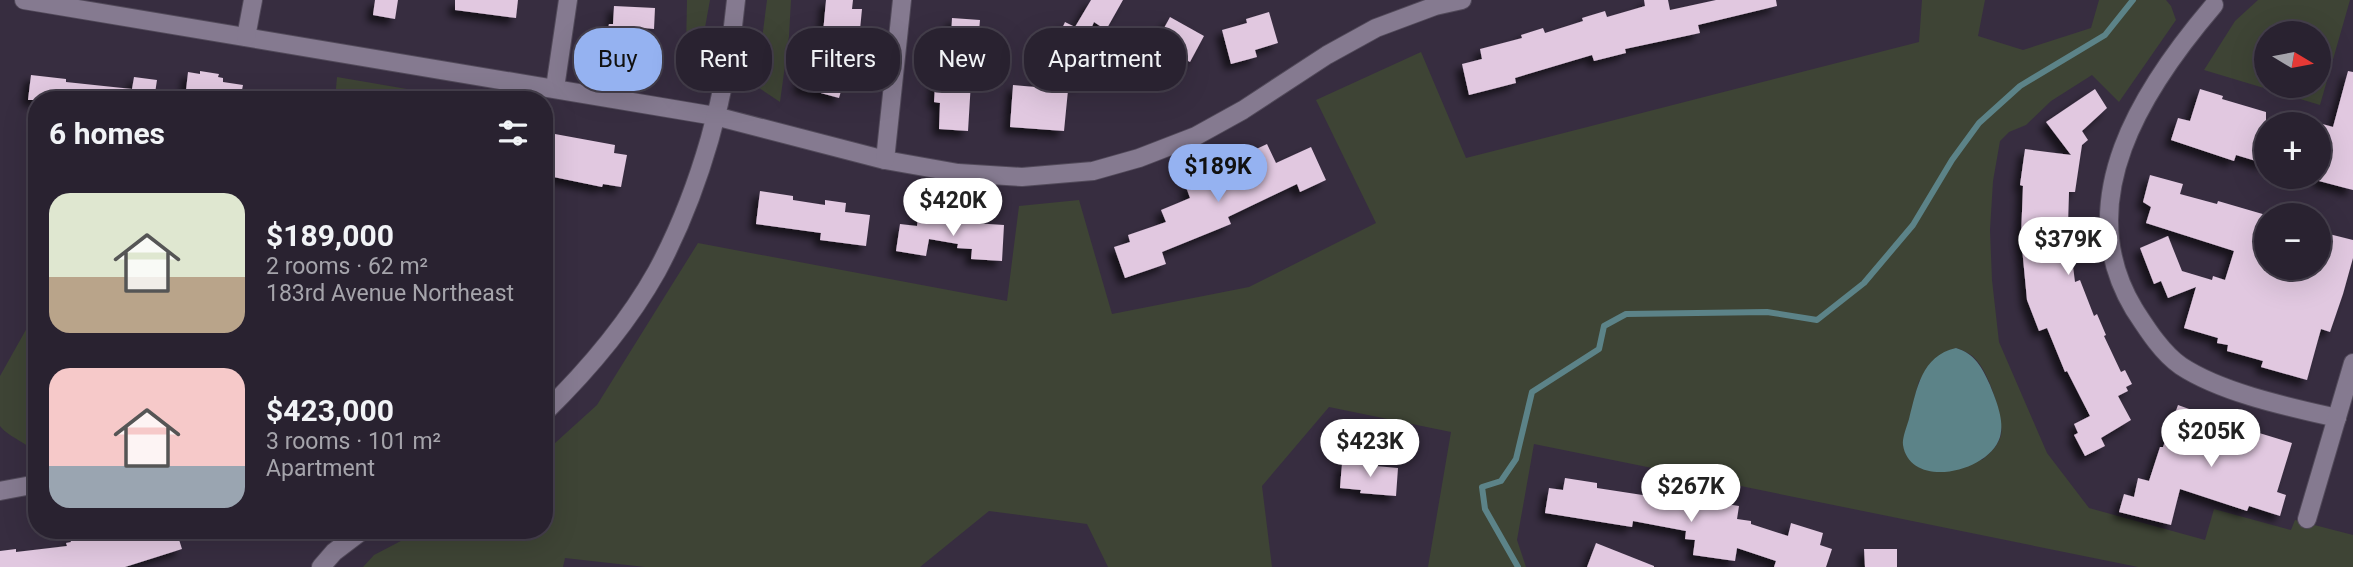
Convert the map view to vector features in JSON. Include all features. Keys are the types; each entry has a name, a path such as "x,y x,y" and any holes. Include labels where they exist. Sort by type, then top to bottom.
{"street":[{"path":"24,0 715,116 885,160 958,173 1022,177 1093,171 1139,158 1196,136 1244,110 1327,55 1376,28 1434,3 1462,0"},
{"path":"246,37 253,0"},
{"path":"555,89 568,0"},
{"path":"553,403 610,342 656,272 688,206 715,116 734,24 736,0"},
{"path":"885,160 902,0"},
{"path":"2214,2 2182,41 2132,126 2115,174 2108,211 2109,239 2116,273 2147,330 2180,365 2214,382 2283,405 2337,418"},
{"path":"2307,519 2353,363"},
{"path":"0,491 28,486"},
{"path":"321,567 334,552 351,539"}],"shaded area":[{"path":"687,0 710,0 705,28 686,28"},
{"path":"767,0 791,0 780,102 764,91 772,91 772,28 763,28"},
{"path":"1922,0 1985,0 1978,36 2023,50 2091,28 2099,0 2166,0 2176,20 2119,102 2092,75 2051,101 2026,125 2009,132 2000,141 1993,181 1990,230 1999,342 2047,453 2089,508 2205,540 2214,509 2291,530 2295,520 2353,535 2353,567 2138,567 1534,444 1517,540 1526,567 1428,567 1451,432 1329,407 1262,486 1272,567 1108,567 1087,524 989,511 920,567 645,567 565,558 563,567 363,567 374,555 405,539 553,539 553,445 597,405 698,243 1007,301 1019,206 1079,200 1112,314 1249,287 1376,223 1316,100 1421,52 1466,158 1919,42","holes":["1956,348 1968,353 1987,376 1995,397 2001,435 1993,449 1982,460 1903,445 1919,381"]},
{"path":"2258,0 2350,0 2331,66 2331,21 2254,21 2254,85 2204,70 2235,21"},
{"path":"337,77 419,91 336,91"},
{"path":"2297,98 2322,98 2320,105"},
{"path":"28,326 28,446 0,426 0,376"},
{"path":"1956,348 1973,358 1984,372 2001,417 2000,437 1993,450 1981,460 1966,467 1934,472 1920,468 1909,459 1903,439 1922,375 1935,358"}],"building":[{"path":"375,0 398,0 395,19 373,15"},
{"path":"455,0 518,0 516,18 455,10"},
{"path":"826,0 853,0 852,9 862,9 860,28 823,28"},
{"path":"1091,0 1123,0 1107,28 1094,22 1091,28 1062,28 1065,22 1075,27"},
{"path":"1644,0 1668,0 1670,10 1716,0 1776,0 1777,6 1698,25 1700,33 1625,49 1626,53 1594,61 1592,55 1515,78 1516,83 1469,95 1462,64 1482,59 1480,49 1522,38 1521,35 1543,28 1545,33 1605,11 1607,17 1645,6"},
{"path":"614,6 655,8 654,28 608,28 609,24 613,24"},
{"path":"1269,12 1278,43 1255,50 1257,57 1231,64 1222,30 1247,23 1246,19"},
{"path":"1170,17 1204,36 1190,62 1186,60 1186,28 1164,28"},
{"path":"952,18 980,20 979,28 952,28"},
{"path":"200,71 219,74 218,77 223,78 223,82 243,85 242,91 186,91 188,72 200,74"},
{"path":"2348,71 2353,72 2353,190 2331,184 2333,127"},
{"path":"31,75 66,79 66,82 132,89 134,77 157,80 155,91 29,91"},
{"path":"1013,85 1024,86 1024,91 1068,91 1064,131 1010,127"},
{"path":"2095,89 2107,108 2082,131 2088,140 2082,145 2075,192 2069,192 2068,226 2075,282 2080,280 2121,372 2125,370 2132,384 2126,387 2128,391 2118,396 2131,420 2101,438 2105,446 2085,456 2074,435 2078,433 2074,424 2090,416 2067,371 2065,372 2047,328 2039,331 2027,300 2021,237 2023,186 2020,185 2025,149 2071,155 2046,122"},
{"path":"2200,89 2223,96 2222,99 2266,112 2254,112 2254,160 2236,155 2234,161 2171,140 2178,118 2190,121"},
{"path":"814,91 841,91 839,98"},
{"path":"935,91 970,91 968,131 939,129 940,103 934,102"},
{"path":"553,134 615,145 614,153 627,155 621,187 603,184 602,187 553,177"},
{"path":"1267,144 1276,163 1311,147 1326,180 1300,192 1297,184 1228,217 1231,224 1162,252 1166,264 1125,278 1114,247 1130,242 1128,235 1166,222 1161,210 1190,198 1186,187 1237,167 1233,160"},
{"path":"2150,175 2183,184 2180,194 2254,212 2254,280 2331,280 2331,234 2353,240 2353,258 2343,294 2330,332 2321,329 2307,380 2261,367 2263,361 2227,351 2228,345 2217,343 2218,338 2184,328 2196,287 2168,298 2161,281 2154,284 2140,248 2168,236 2182,271 2212,280 2213,276 2225,280 2234,251 2146,223 2151,207 2143,202"},
{"path":"760,191 825,205 825,200 846,203 845,212 870,215 866,246 820,240 821,233 756,224"},
{"path":"918,216 1004,225 1002,261 971,259 972,249 957,248 958,244 929,239 926,256 896,251 900,224 917,226"},
{"path":"2178,405 2214,418 2212,423 2255,436 2256,432 2292,443 2277,492 2286,495 2280,516 2249,506 2247,511 2180,489 2171,525 2119,512 2124,494 2134,497 2138,478 2149,481"},
{"path":"1342,463 1398,468 1396,496 1360,493 1361,490 1340,488"},
{"path":"1565,478 1597,483 1597,488 1662,498 1663,494 1739,506 1737,519 1751,521 1751,524 1788,536 1791,523 1823,533 1820,545 1832,549 1826,567 1774,567 1776,561 1737,548 1735,561 1693,555 1695,540 1685,539 1686,531 1633,521 1632,527 1545,513 1549,488 1563,490"},
{"path":"70,539 179,539 182,549 125,567 0,567 0,551 16,549 16,552 67,546 66,543 71,542"},
{"path":"1596,543 1654,566 1654,567 1587,567"},
{"path":"1864,549 1897,549 1897,567 1865,567"}],"waterway":[{"path":"1518,567 1485,509 1482,487 1501,481 1516,459 1532,392 1599,349 1604,326 1626,314 1767,312 1817,320 1864,283 1913,225 1952,160 1979,123 2020,86 2105,35 2133,0"}]}
